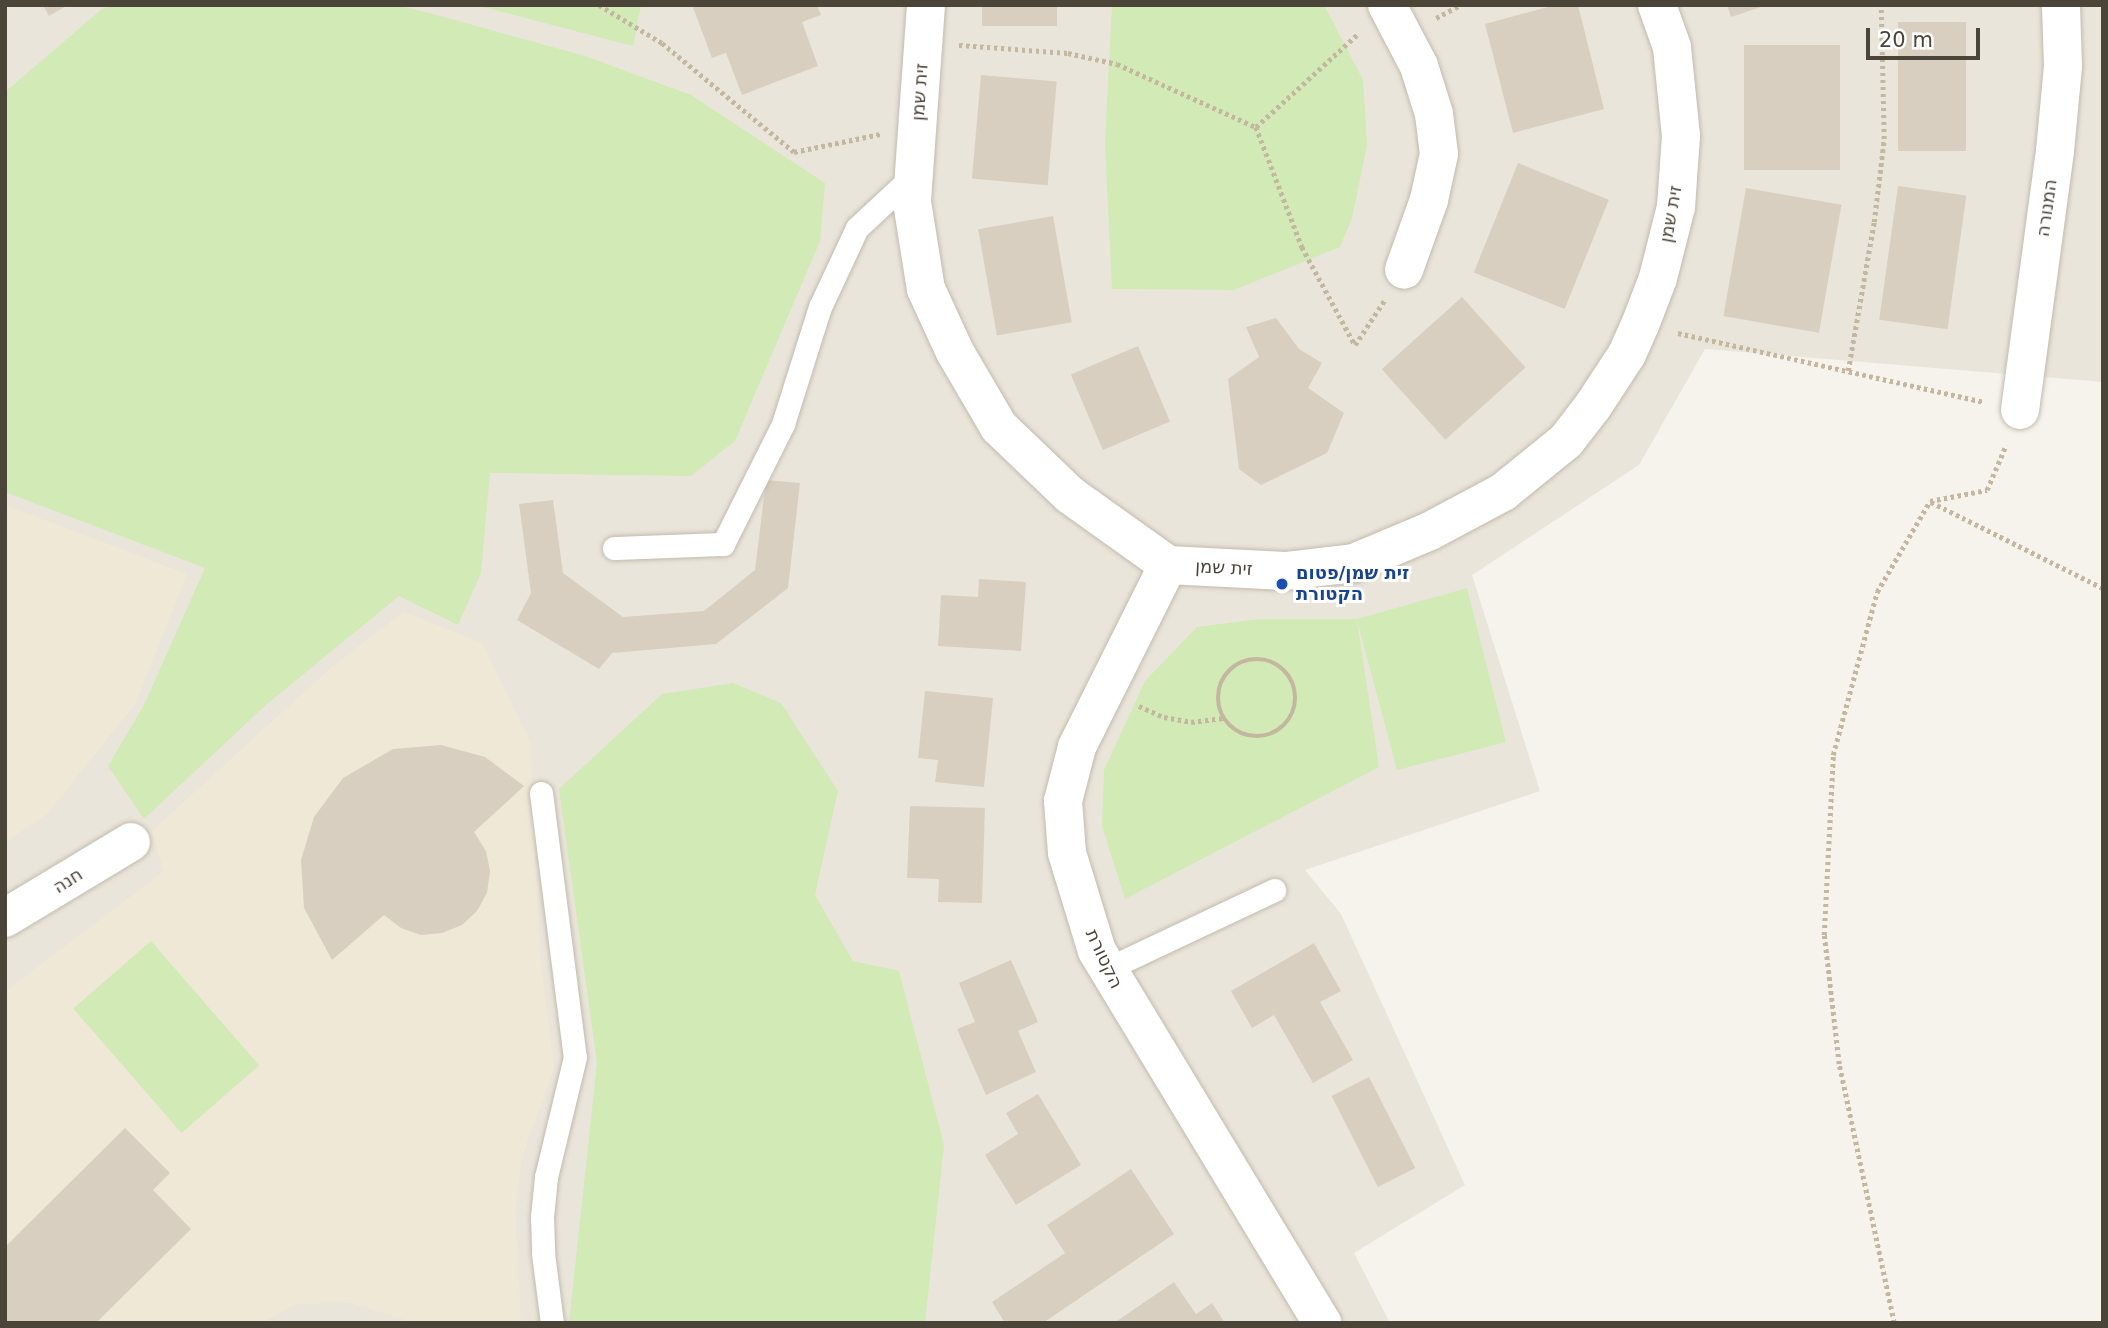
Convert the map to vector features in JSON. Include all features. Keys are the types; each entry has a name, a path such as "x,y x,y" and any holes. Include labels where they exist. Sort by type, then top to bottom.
{"street":[{"name":"זית שמן","path":"925,24 912,202 926,289 955,352 999,427 1070,495 1168,565 1286,571 1354,562 1430,531 1503,492 1566,441 1620,364 1640,324 1658,278 1676,206 1681,136 1672,47 1657,5"},
{"name":"המנורה","path":"2020,410 2055,150 2063,66 2060,5"},
{"path":"1388,6 1419,66 1434,114 1439,154 1429,200 1404,270"},
{"name":"הקטורת","path":"1168,565 1077,747 1063,801 1067,853 1097,951 1322,1323"},
{"name":"חנה","path":"5,918 131,842"}],"lane":[{"path":"614,548 723,544 783,424 820,307 857,228 915,174"},
{"path":"541,793 575,1057 546,1177 542,1217 542,1253 552,1323"},
{"path":"1107,969 1274,890"}],"path":[{"path":"598,5 662,43 794,152 918,125"},
{"path":"1848,371 1874,222 1884,139 1881,5"},
{"path":"1256,127 1388,6"},
{"path":"925,24 1117,64 1256,127 1302,247 1355,345 1404,270"},
{"path":"1640,324 2020,410 1987,490 1930,501 1877,592 1833,755 1824,934 1839,1064 1894,1323"},
{"path":"1930,501 2103,588"},
{"path":"1266,660 1287,673 1296,698 1293,711 1277,731 1251,737 1238,732 1223,718 1218,692 1222,679 1239,663 1266,660"},
{"path":"1104,691 1164,717 1191,722 1223,718"}],"shaded area":[{"path":"5,5 2103,5 2103,382 1705,349 1639,465 1472,575 1540,791 1305,870 1341,914 1465,1185 1354,1253 1390,1323 5,1323"},
{"path":"5,505 187,574 135,704 47,814 5,842"},
{"path":"404,612 482,643 530,742 540,956 554,1069 522,1156 515,1210 521,1323 415,1323 351,1303 296,1304 261,1323 5,1323 5,992 164,871 151,832 332,667"}],"green space":[{"path":"114,5 397,5 433,14 585,56 691,95 825,183 820,241 735,441 691,476 490,473 481,573 458,625 399,596 267,704 144,819 108,766 144,705 205,568 5,492 5,92 102,9"},
{"path":"475,5 641,5 633,46"},
{"path":"1112,5 1324,5 1363,80 1367,145 1352,218 1340,247 1234,290 1112,289 1105,144"},
{"path":"1467,588 1506,742 1397,770 1357,620 1379,767 1125,899 1102,826 1104,770 1145,681 1197,627 1260,619 1357,619"},
{"path":"733,683 781,703 838,791 815,895 853,961 899,971 944,1145 925,1323 569,1323 597,1063 559,789 662,694"},
{"path":"151,941 259,1066 182,1133 73,1009"}],"building":[{"path":"43,5 68,5 49,16"},
{"path":"692,5 817,5 821,15 802,22 818,66 742,95 726,53 712,58"},
{"path":"982,5 1057,5 1057,26 982,26"},
{"path":"1555,5 1578,5 1604,109 1513,133 1485,24"},
{"path":"1727,5 1764,5 1764,6 1731,17"},
{"path":"1898,22 1966,22 1966,151 1898,151"},
{"path":"1744,45 1840,45 1840,170 1744,170"},
{"path":"981,75 1057,82 1048,185 972,179"},
{"path":"1518,163 1609,200 1565,309 1474,272"},
{"path":"1898,186 1966,196 1948,329 1879,320"},
{"path":"1746,188 1842,205 1819,333 1723,316"},
{"path":"1053,216 1072,322 997,336 978,229"},
{"path":"1462,297 1526,368 1445,440 1382,369"},
{"path":"1276,318 1299,349 1322,363 1308,388 1344,413 1327,453 1261,485 1239,469 1228,379 1259,357 1246,327"},
{"path":"1138,346 1170,421 1103,450 1071,375"},
{"path":"766,480 800,483 788,588 716,644 612,653 599,669 517,620 531,593 519,504 553,500 563,573 623,617 704,611 755,570"},
{"path":"979,579 1026,582 1021,651 938,646 941,595 978,597"},
{"path":"925,691 993,698 984,787 935,782 938,760 918,758"},
{"path":"441,745 485,757 524,786 474,832 486,851 490,871 487,893 477,911 462,925 442,933 421,935 401,928 384,915 332,960 304,908 301,860 314,817 343,778 393,749"},
{"path":"910,806 985,808 982,903 938,902 939,879 907,878"},
{"path":"1314,943 1341,991 1320,1002 1353,1060 1313,1083 1274,1015 1252,1028 1231,991"},
{"path":"1011,960 1038,1022 1018,1031 1036,1072 986,1095 957,1029 975,1022 959,983"},
{"path":"1369,1077 1415,1168 1378,1187 1332,1096"},
{"path":"1038,1094 1081,1165 1016,1205 985,1155 1018,1134 1006,1113"},
{"path":"125,1128 170,1173 153,1190 191,1229 96,1323 5,1323 5,1247"},
{"path":"1131,1169 1174,1234 1043,1323 1005,1323 992,1302 1065,1253 1047,1225"},
{"path":"1174,1282 1196,1314 1212,1303 1225,1323 1114,1323"}],"place":[{"name":"זית שמן/פטום הקטורת","path":"1282,584"}]}
